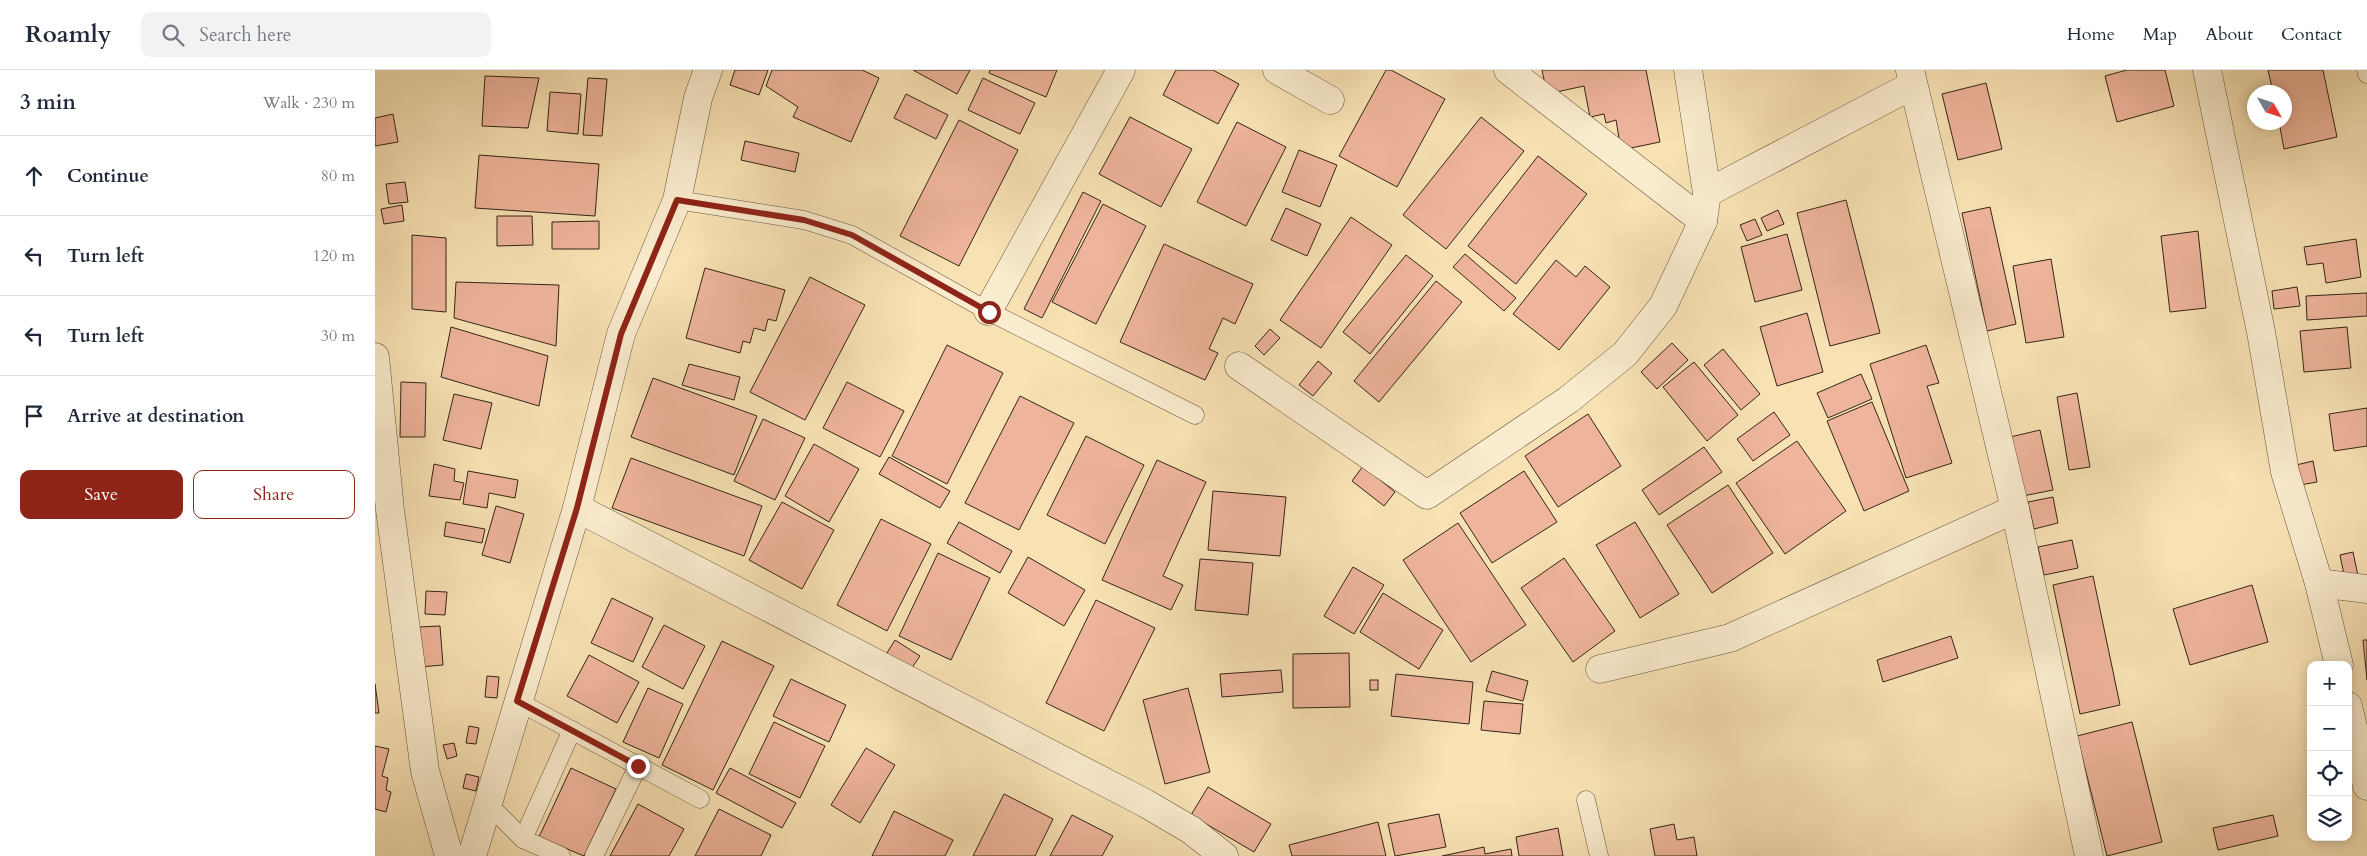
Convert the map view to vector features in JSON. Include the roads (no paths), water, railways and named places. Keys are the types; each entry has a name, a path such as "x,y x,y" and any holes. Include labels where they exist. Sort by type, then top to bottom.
{"street":[{"path":"687,70 698,98"},
{"path":"478,853 487,803 577,508 621,334 677,200 698,98 708,70"},
{"path":"989,312 1121,70"},
{"path":"1277,70 1330,100"},
{"path":"1508,70 1703,221"},
{"path":"1239,366 1427,495 1568,400 1625,354 1663,306 1703,221 1707,193 1688,70"},
{"path":"2207,70 2261,332 2285,472 2319,583 2338,661"},
{"path":"1707,193 1911,77 2015,509 2089,856"},
{"path":"376,368 391,510 425,771 449,856"},
{"path":"577,508 1145,803 1191,830 1224,856"},
{"path":"1600,668 1730,638 2015,509"},
{"path":"2319,583 2367,589"},
{"path":"2352,723 2367,786"}],"lane":[{"path":"2366,70 2367,74"},
{"path":"677,200 804,220 852,235 989,312 1195,415"},
{"path":"517,701 700,799"},
{"path":"523,839 572,730"},
{"path":"593,856 638,766"},
{"path":"1586,800 1599,856"},
{"path":"487,803 523,839 561,856"}]}
